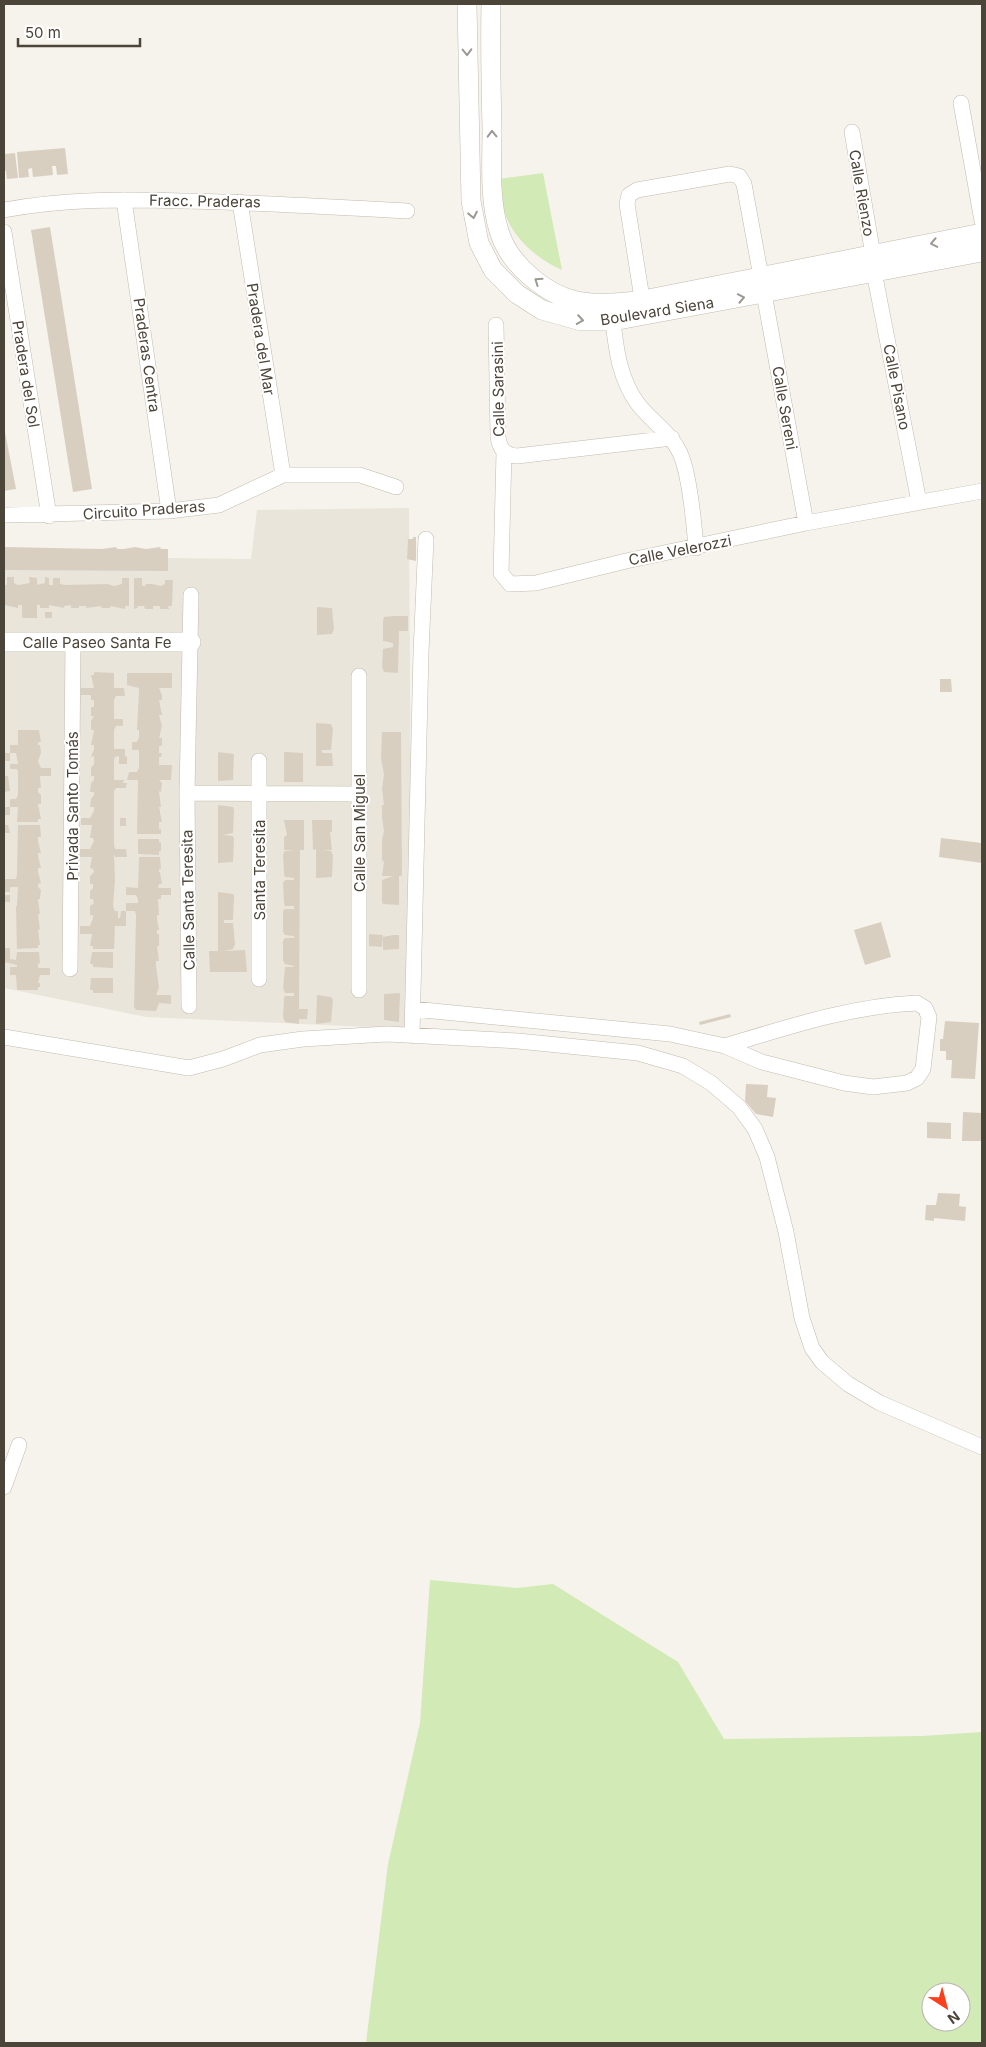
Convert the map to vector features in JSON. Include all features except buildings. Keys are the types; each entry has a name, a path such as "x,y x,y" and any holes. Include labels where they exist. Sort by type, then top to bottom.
{"street":[{"name":"Boulevard Siena","path":"467,4 471,201 479,242 493,270 517,294 542,310 581,321 613,321 644,308 874,263 982,233"},
{"name":"Boulevard Siena","path":"491,4 493,199 499,232 512,256 530,276 553,292 580,302 644,308"},
{"path":"961,103 982,221"},
{"name":"Calle Rienzo","path":"852,132 874,263"},
{"name":"Calle Sereni","path":"644,308 627,204 629,195 637,190 730,174 739,176 744,184 806,523"},
{"name":"Fracc. Praderas","path":"4,210 46,202 124,200 240,202 407,210"},
{"name":"Praderas Centra","path":"124,200 169,511"},
{"name":"Pradera del Mar","path":"240,202 284,476"},
{"name":"Pradera del Sol","path":"4,232 49,516"},
{"name":"Boulevard Siena","path":"874,263 982,252"},
{"name":"Calle Pisano","path":"874,263 920,502"},
{"path":"613,321 616,350 623,375 638,404 672,438 681,455 694,519 696,548"},
{"name":"Calle Sarasini","path":"496,325 498,437 504,452"},
{"path":"504,452 517,456 672,438"},
{"name":"Calle Velerozzi","path":"504,452 501,573 510,584 536,583 626,561 696,548 806,523 982,491"},
{"name":"Circuito Praderas","path":"4,515 49,516 169,511 219,505 284,476 360,475 396,487"},
{"path":"412,1036 421,652 426,540"},
{"name":"Calle Santa Teresita","path":"189,1006 187,794 191,595"},
{"name":"Calle Paseo Santa Fe","path":"4,642 190,642"},
{"name":"Privada Santo Tomás","path":"70,969 73,643"},
{"name":"Calle San Miguel","path":"359,676 359,990"},
{"name":"Santa Teresita","path":"259,761 259,979"},
{"path":"187,794 358,794"},
{"path":"413,1009 670,1034 725,1046 762,1062 844,1083 873,1087 897,1085 917,1078 923,1069 929,1017 925,1008 917,1003 865,1008 828,1016 725,1046"},
{"path":"4,1037 189,1068 223,1059 260,1045 303,1039 387,1034 518,1041 638,1053 683,1066 711,1083 739,1107 754,1129 767,1157 786,1232 802,1318 812,1348 822,1362 848,1384 880,1403 982,1447"},
{"path":"4,1487 19,1445"}],"shaded area":[{"path":"409,508 412,1029 146,1017 4,988 4,556 251,559 257,510"}],"green space":[{"path":"543,173 562,270 543,260 519,238 507,220 501,198 498,179"},
{"path":"430,1580 517,1588 553,1584 678,1662 724,1739 922,1736 982,1732 982,2043 366,2043 388,1864 420,1723"}]}
